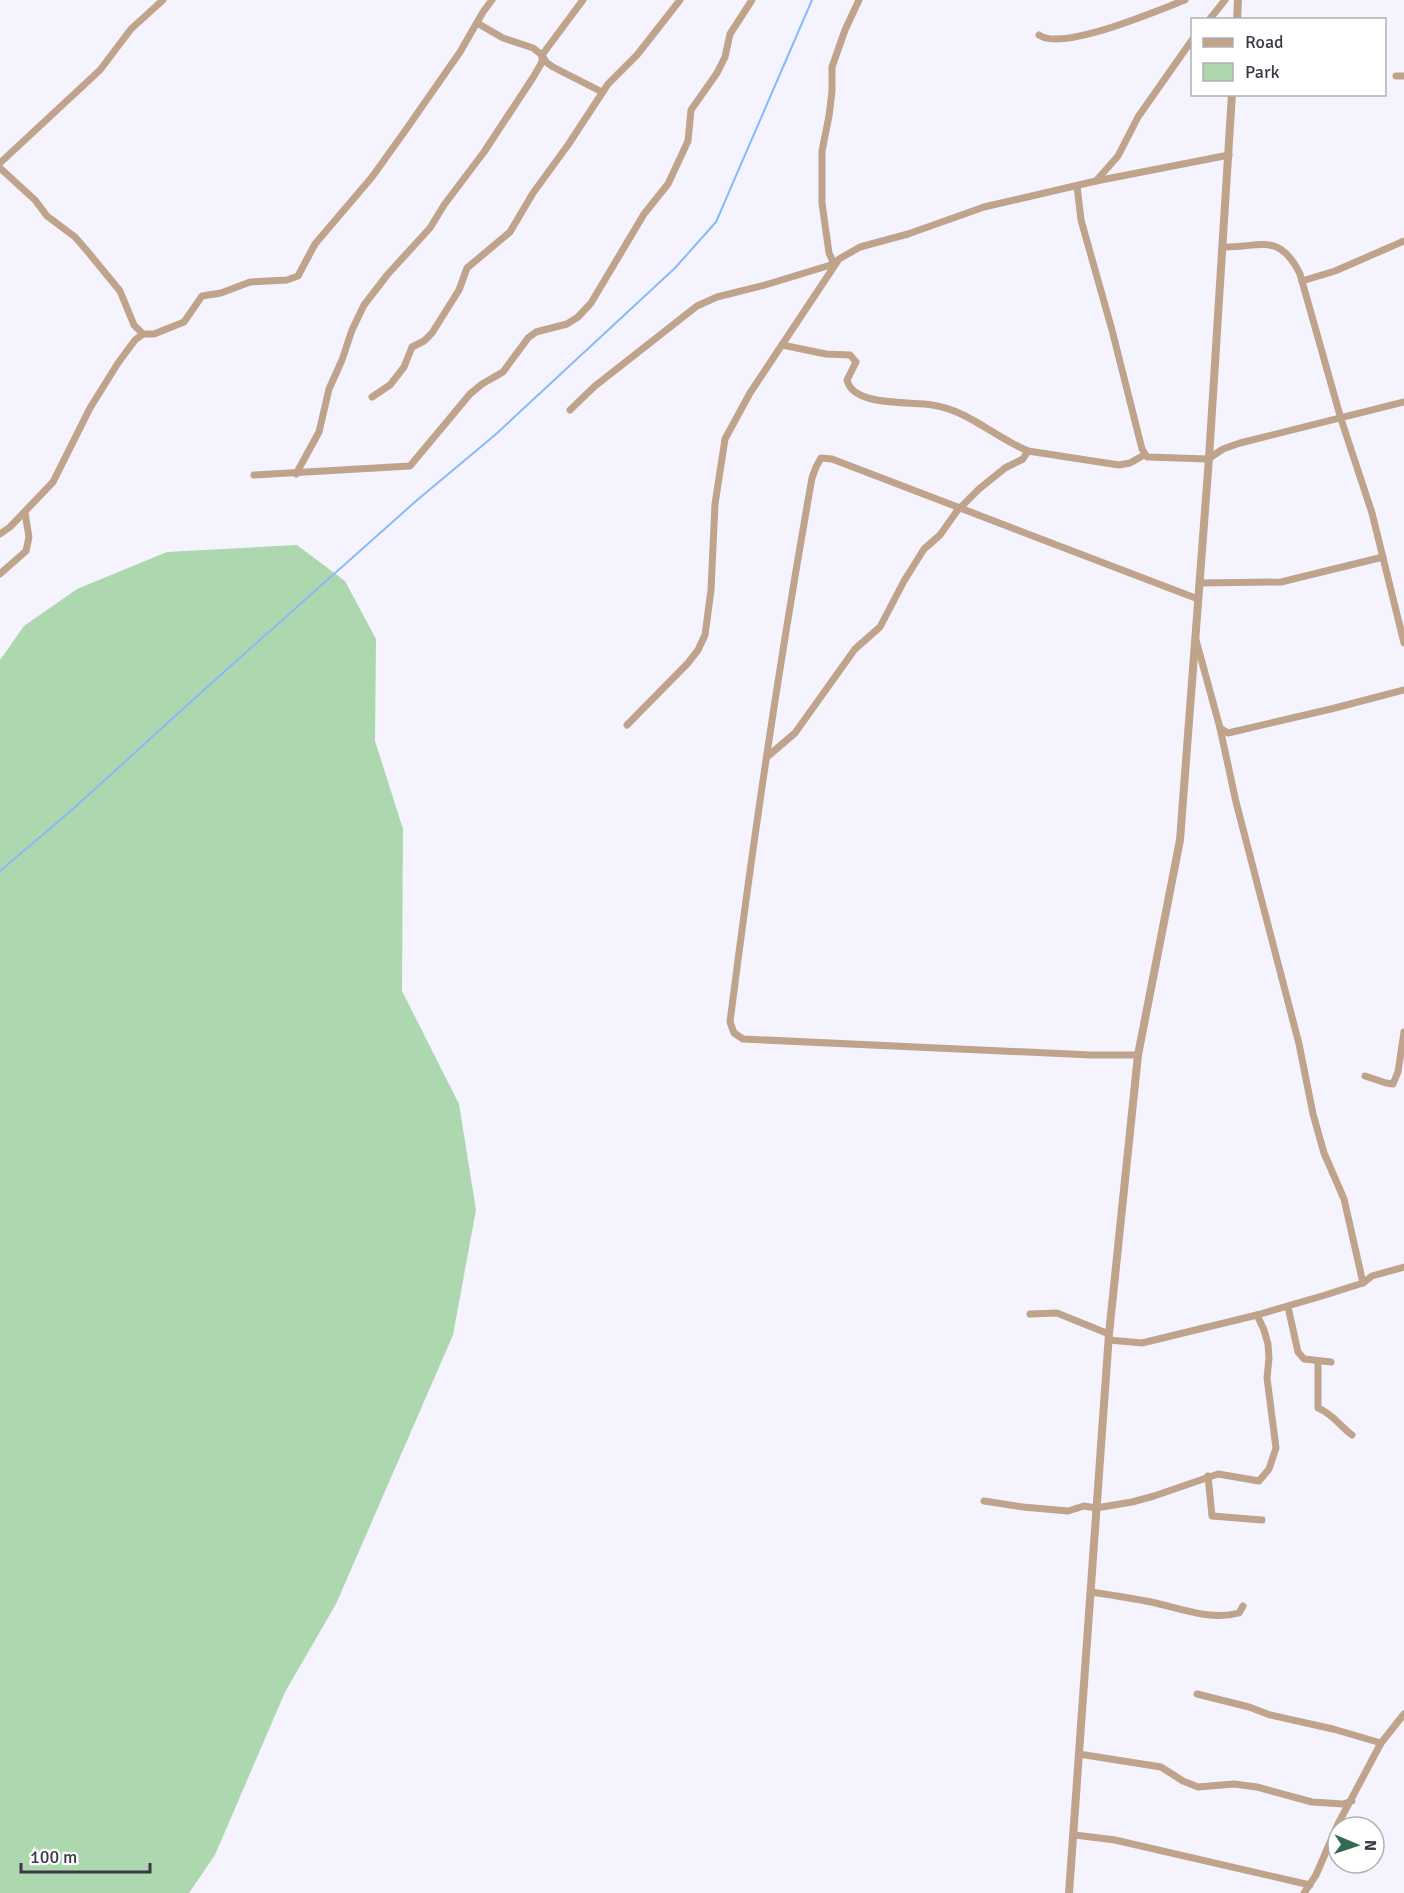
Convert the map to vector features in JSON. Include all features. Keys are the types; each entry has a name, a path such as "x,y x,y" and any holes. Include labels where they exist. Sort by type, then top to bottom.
{"street":[{"path":"0,163 100,70 131,29 163,0"},
{"path":"0,534 25,513 53,482 90,408 135,340 143,334 154,334 179,325 188,319 202,296 206,294 221,293 250,282 287,280 298,276 315,244 386,159 460,52 492,0"},
{"path":"296,474 319,432 329,389 364,305 388,274 430,228 534,76 542,62 542,55 583,0"},
{"path":"372,397 390,385 404,367 412,347 424,341 432,333 459,290 467,268 510,232 532,193 568,145 602,92 614,77 637,56 680,0"},
{"path":"254,476 410,466 470,394 503,372 528,338 536,332 567,324 578,317 591,303 644,214 668,184 688,141 691,110 717,73 725,57 730,34 752,0"},
{"path":"834,264 829,253 822,203 822,151 832,91 832,67 859,0"},
{"path":"1039,35 1047,39 1092,34 1185,0"},
{"path":"1211,18 1225,0"},
{"path":"1236,18 1238,0"},
{"path":"477,23 503,38 533,48 553,67 602,92"},
{"path":"1096,181 1118,156 1138,117 1191,41"},
{"path":"1069,1893 1109,1337 1138,1055 1180,840 1209,458 1232,96"},
{"path":"627,725 688,663 698,650 705,635 711,590 715,504 725,439 744,402 834,264 846,254 875,242 908,234 984,207 1096,181 1229,155"},
{"path":"0,168 35,200 53,222 75,237 94,259 120,291 134,325 143,334"},
{"path":"1077,186 1081,220 1144,455"},
{"path":"1302,280 1335,271 1404,241"},
{"path":"1223,248 1261,244 1277,247 1287,255 1302,280 1341,419 1372,513 1404,643"},
{"path":"570,410 595,386 697,306 717,297 834,264"},
{"path":"782,345 826,354 850,355 856,362 847,380 850,389 855,393 883,401 929,404 957,410 1028,452 1119,465 1130,463 1144,455"},
{"path":"1144,455 1162,458 1209,458 1223,449 1240,443 1404,402"},
{"path":"767,757 795,733 855,649 880,627 916,559 940,535 960,508 989,480 1005,468 1023,459 1028,452"},
{"path":"1138,1055 753,1040 734,1033 730,1022 731,1011 767,757 812,478 821,459 832,459 1198,599"},
{"path":"0,574 26,551 29,537 25,513"},
{"path":"1200,583 1281,582 1383,557"},
{"path":"1196,638 1299,1044 1313,1114 1324,1154 1344,1199 1363,1283"},
{"path":"1220,728 1228,733 1404,690"},
{"path":"1365,1076 1393,1084 1398,1072 1404,1032"},
{"path":"1030,1314 1057,1313 1109,1337 1142,1343 1288,1307 1363,1283 1372,1276 1404,1267"},
{"path":"1288,1307 1298,1352 1304,1359 1331,1362"},
{"path":"984,1501 1068,1511 1084,1506 1096,1508 1154,1496 1208,1476 1224,1474 1259,1482 1275,1456 1275,1437 1267,1378 1268,1344 1257,1315"},
{"path":"1318,1362 1318,1408 1330,1413 1352,1435"},
{"path":"1208,1476 1212,1516 1262,1520"},
{"path":"1090,1592 1152,1602 1202,1614 1228,1616 1239,1612 1242,1606"},
{"path":"1197,1694 1381,1743"},
{"path":"1304,1893 1381,1743 1404,1714"},
{"path":"1079,1754 1161,1767 1183,1781 1198,1787 1234,1784 1257,1787 1312,1802 1343,1804 1352,1801"},
{"path":"1075,1834 1115,1840 1310,1885"}],"green space":[{"path":"297,545 345,581 376,639 375,741 403,829 402,991 459,1104 476,1210 453,1335 336,1604 285,1692 215,1855 189,1893 0,1893 0,660 24,626 77,589 167,552"}],"waterway":[{"path":"0,871 73,809 416,501 495,435 675,268 716,222 812,0"}]}
